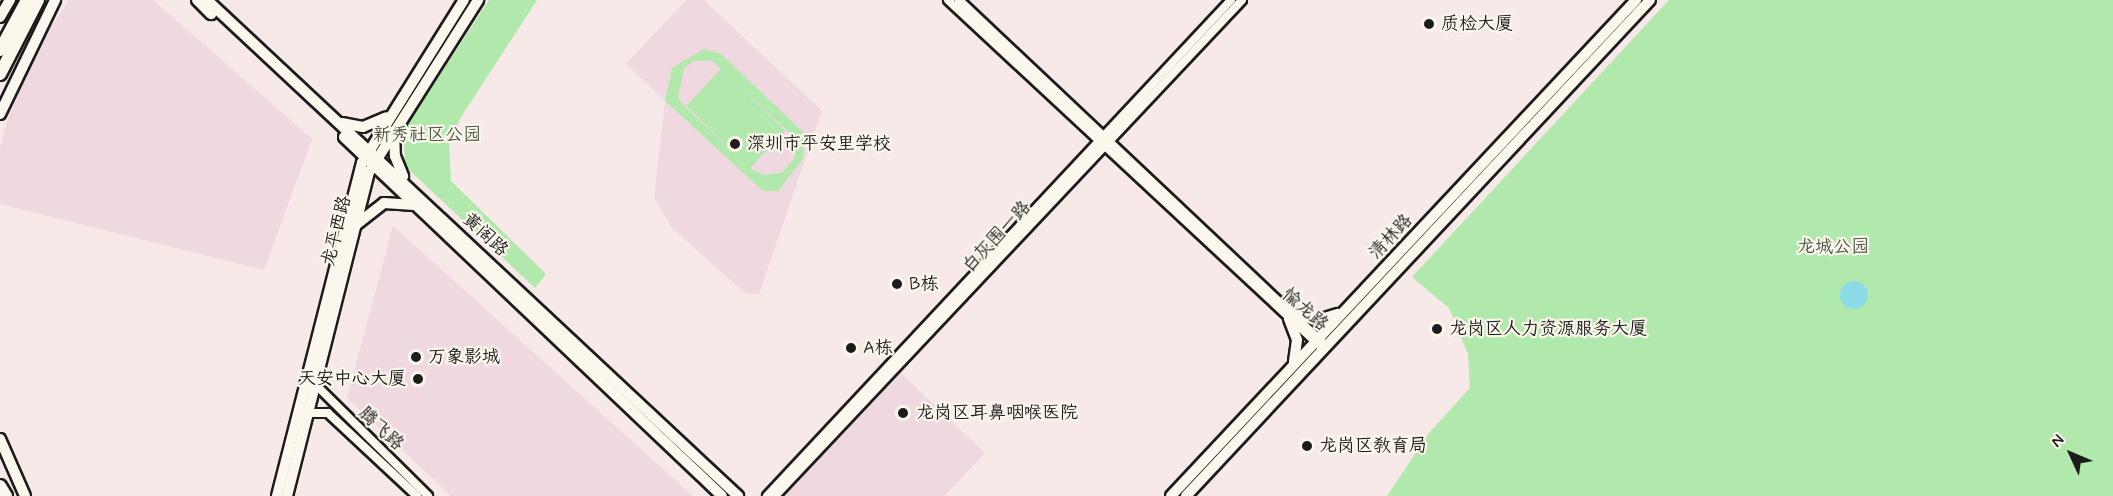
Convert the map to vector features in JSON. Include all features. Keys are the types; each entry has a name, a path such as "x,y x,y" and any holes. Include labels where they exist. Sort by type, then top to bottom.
{"highway":[{"path":"0,50 27,0"},
{"path":"0,74 38,0"},
{"path":"0,486 6,496"}],"main road":[{"path":"0,17 10,0"},
{"path":"0,114 55,0"},
{"name":"黄阁路","path":"197,0 371,156 408,184 738,496"},
{"name":"黄阁路","path":"207,0 339,122 418,207 722,496"},
{"name":"龙平西路","path":"277,496 371,156 389,115 464,0"},
{"name":"龙平西路","path":"287,496 356,226 371,156 395,126 478,0"},
{"name":"清林路","path":"1171,496 1253,417 1290,369 1320,343 1346,309 1635,0"},
{"name":"清林路","path":"1186,496 1320,343 1650,0"},
{"path":"423,62 433,68"},
{"path":"339,122 363,127 389,115"},
{"path":"395,126 395,156 408,184"},
{"path":"356,226 384,203 418,207"},
{"path":"1290,369 1298,350 1292,317 1318,320 1346,309"},
{"path":"0,439 25,496"}],"street":[{"name":"愉龙路","path":"948,0 1104,141 1320,343"},
{"name":"愉龙路","path":"959,0 1104,141"},
{"name":"白灰围一路","path":"775,496 1104,141 1230,0"},
{"name":"白灰围一路","path":"767,496 1104,141 1242,0"},
{"name":"腾飞路","path":"315,384 428,496"},
{"name":"腾飞路","path":"308,412 318,409 328,413 417,496"}],"shaded area":[{"path":"69,0 153,0 312,139 264,270 0,204 0,147 8,119 39,45"},
{"name":"深圳市平安里学校","path":"686,0 704,0 822,111 759,294 746,294 672,228 654,198 665,101 626,64"},
{"path":"393,226 693,496 451,496 347,398"},
{"name":"龙岗区耳鼻咽喉医院","path":"901,373 985,453 944,496 782,496"}],"green space":[{"name":"新秀社区公园","path":"489,0 537,0 461,117 449,144 451,181 546,274 535,288 405,166 404,130"},
{"name":"龙城公园","path":"1669,0 2113,0 2113,496 1387,496 1429,433 1470,388 1468,354 1449,308 1412,277"},
{"path":"704,49 721,54 804,133 803,159 778,191 763,191 665,101 672,68","holes":["711,60 721,69 686,106 748,165 685,107 678,97 684,69 693,61","740,87 795,138 795,157 782,173 763,175 750,168 785,131"]}],"water":[{"path":"1854,281 1864,285 1868,295 1864,305 1854,309 1844,305 1840,295 1844,285"}],"place":[{"name":"质检大厦","path":"1429,24"},
{"name":"深圳市平安里学校","path":"735,144"},
{"name":"B栋","path":"897,284"},
{"name":"龙岗区人力资源服务大厦","path":"1437,329"},
{"name":"A栋","path":"851,348"},
{"name":"万象影城","path":"416,357"},
{"name":"天安中心大厦","path":"418,379"},
{"name":"龙岗区耳鼻咽喉医院","path":"903,413"},
{"name":"龙岗区教育局","path":"1307,446"}]}
